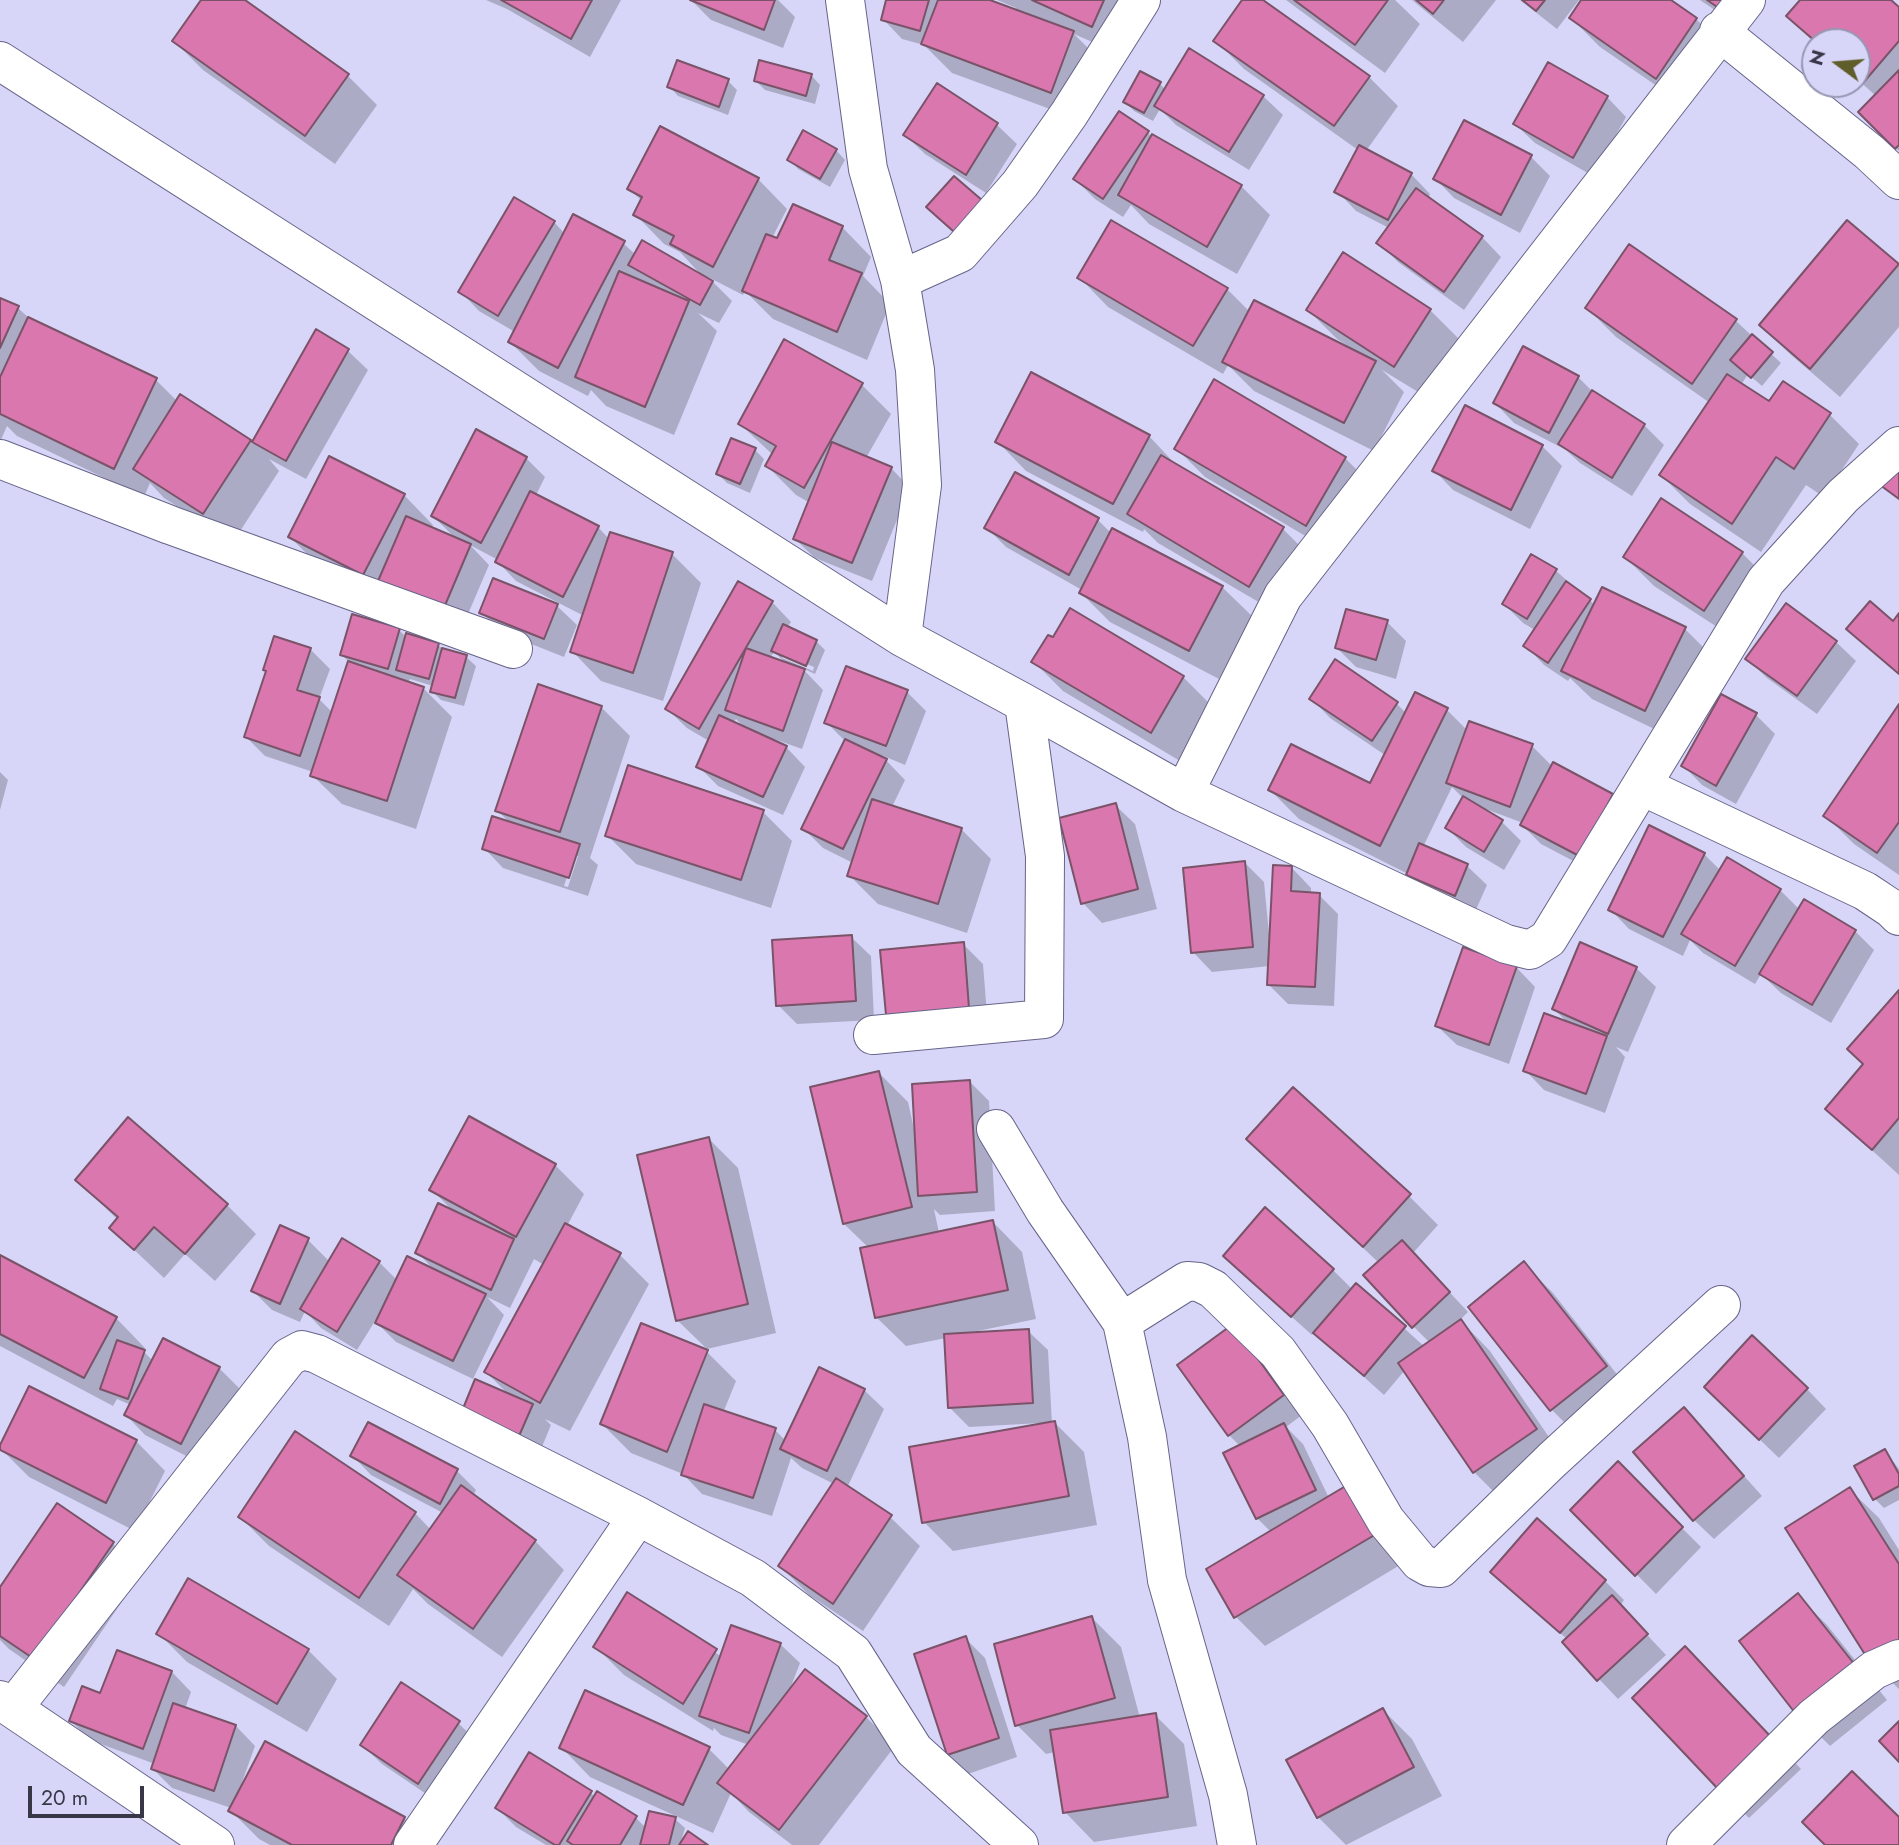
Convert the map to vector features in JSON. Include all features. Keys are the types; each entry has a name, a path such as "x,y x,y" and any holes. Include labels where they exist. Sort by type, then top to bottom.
{"street":[{"path":"845,0 868,169 900,280 915,370 922,485 902,637"},
{"path":"900,280 960,253 1011,194 1069,114 1141,0"},
{"path":"1184,793 1283,596 1746,0"},
{"path":"1720,31 1870,152 1899,180"},
{"path":"0,61 902,637 1184,793 1506,944 1530,950 1548,939 1766,581 1843,496 1899,446"},
{"path":"0,459 170,525 513,649"},
{"path":"873,1035 1044,1020 1045,856 1024,703"},
{"path":"1642,786 1864,891 1899,916"},
{"path":"996,1129 1045,1211 1122,1322 1147,1437 1167,1580 1228,1795 1237,1845"},
{"path":"1122,1322 1187,1281 1199,1282 1213,1289 1278,1352 1330,1425 1386,1521 1420,1562 1429,1567 1441,1568 1552,1460 1721,1305"},
{"path":"215,1845 7,1704 289,1357 302,1350 317,1354 638,1516 754,1578 853,1653 914,1750 1019,1845"},
{"path":"413,1845 638,1516"},
{"path":"1686,1845 1814,1717 1874,1670 1899,1660"}],"building":[{"path":"201,0 245,0 349,74 305,136 172,41"},
{"path":"501,0 592,0 571,39"},
{"path":"690,0 775,0 764,30"},
{"path":"886,0 929,0 920,31 881,20"},
{"path":"938,0 990,0 1074,31 1051,93 921,44"},
{"path":"1032,0 1104,0 1092,27"},
{"path":"1242,0 1263,0 1370,76 1334,126 1213,41"},
{"path":"1294,0 1388,0 1355,45"},
{"path":"1416,0 1444,0 1433,14"},
{"path":"1522,0 1545,0 1536,11"},
{"path":"1581,0 1671,0 1697,18 1656,79 1569,18"},
{"path":"1707,0 1726,0 1720,9"},
{"path":"1800,0 1891,0 1899,7 1899,41 1871,74 1871,28 1801,29 1786,16"},
{"path":"1189,48 1264,95 1229,152 1154,106"},
{"path":"677,60 729,79 719,107 667,87"},
{"path":"759,60 812,74 806,96 754,81"},
{"path":"1548,62 1608,96 1573,158 1513,124"},
{"path":"1899,70 1899,145 1895,149 1858,112"},
{"path":"1140,71 1161,82 1144,113 1123,102"},
{"path":"937,83 998,123 966,175 903,135"},
{"path":"1119,111 1149,131 1103,199 1073,179"},
{"path":"1464,120 1532,155 1501,215 1433,179"},
{"path":"660,126 759,178 713,267 670,244 674,236 633,215 642,197 627,189"},
{"path":"803,130 837,149 820,179 787,160"},
{"path":"1152,134 1242,185 1207,247 1118,195"},
{"path":"1359,145 1412,173 1388,220 1334,192"},
{"path":"954,176 990,207 962,239 926,207"},
{"path":"1416,188 1483,236 1444,292 1376,243"},
{"path":"514,197 555,221 498,316 458,292"},
{"path":"793,204 843,226 829,260 862,273 837,332 742,291 766,234 777,238"},
{"path":"573,214 625,241 558,368 508,342"},
{"path":"1111,220 1228,288 1193,346 1077,278"},
{"path":"1847,220 1899,264 1810,369 1759,325"},
{"path":"642,240 713,281 700,305 628,265"},
{"path":"1629,244 1737,319 1692,384 1585,308"},
{"path":"1343,252 1431,309 1394,367 1306,310"},
{"path":"619,271 689,301 645,407 575,377"},
{"path":"0,298 19,306 0,348"},
{"path":"1254,300 1376,361 1344,423 1222,362"},
{"path":"28,317 157,378 114,469 0,414 0,377"},
{"path":"316,329 349,349 286,461 252,442"},
{"path":"1752,334 1773,352 1751,378 1730,360"},
{"path":"784,339 863,383 804,488 765,466 776,446 738,424"},
{"path":"1523,346 1579,376 1549,433 1493,403"},
{"path":"1031,372 1150,435 1113,504 995,442"},
{"path":"1727,374 1769,401 1783,381 1831,413 1794,469 1776,457 1732,524 1659,475"},
{"path":"1214,379 1346,457 1306,526 1174,449"},
{"path":"1592,390 1645,424 1612,478 1558,444"},
{"path":"180,394 251,440 203,514 133,469"},
{"path":"1465,405 1543,445 1511,510 1432,471"},
{"path":"476,429 527,457 481,543 431,516"},
{"path":"731,438 756,448 740,484 716,474"},
{"path":"832,442 892,467 852,563 793,539"},
{"path":"1161,455 1284,527 1249,587 1127,514"},
{"path":"329,456 405,494 363,575 288,537"},
{"path":"1899,459 1899,499 1880,485"},
{"path":"1015,472 1099,518 1069,575 984,528"},
{"path":"530,491 599,526 563,597 495,562"},
{"path":"1661,498 1743,552 1704,611 1623,557"},
{"path":"406,516 471,544 443,610 378,581"},
{"path":"1112,528 1223,586 1189,651 1079,593"},
{"path":"610,532 673,552 633,673 570,652"},
{"path":"1531,554 1557,569 1527,619 1502,604"},
{"path":"493,578 558,604 544,639 479,613"},
{"path":"738,581 773,601 699,729 665,709"},
{"path":"1566,581 1591,599 1548,663 1523,646"},
{"path":"1602,587 1686,627 1645,711 1561,671"},
{"path":"1870,601 1893,621 1899,613 1899,674 1846,629"},
{"path":"1786,603 1837,641 1797,696 1745,659"},
{"path":"1070,608 1184,676 1151,733 1031,662 1048,635 1053,637"},
{"path":"1346,609 1388,620 1376,660 1335,648"},
{"path":"352,614 400,628 388,669 340,655"},
{"path":"783,624 817,640 806,666 771,651"},
{"path":"406,633 439,643 429,679 396,670"},
{"path":"274,636 311,648 297,690 320,697 300,756 244,737 266,671 263,670"},
{"path":"442,648 467,655 455,698 430,692"},
{"path":"746,648 805,669 783,731 725,710"},
{"path":"1335,659 1398,702 1372,741 1309,699"},
{"path":"348,661 424,687 387,801 310,776"},
{"path":"846,666 908,690 886,746 824,723"},
{"path":"538,684 602,706 560,832 495,811"},
{"path":"1415,692 1448,708 1380,846 1268,790 1291,744 1370,783"},
{"path":"1721,694 1757,713 1716,786 1681,766"},
{"path":"1899,704 1899,822 1877,853 1823,816"},
{"path":"719,715 787,746 763,797 696,767"},
{"path":"1469,721 1533,744 1510,807 1446,783"},
{"path":"845,739 887,759 843,849 801,829"},
{"path":"1553,762 1613,794 1581,857 1520,825"},
{"path":"628,765 764,810 741,880 605,836"},
{"path":"1463,796 1503,820 1484,852 1445,828"},
{"path":"872,799 962,828 938,904 847,876"},
{"path":"1116,803 1138,889 1081,904 1059,818"},
{"path":"492,816 580,844 569,878 482,849"},
{"path":"1649,825 1705,853 1663,937 1608,910"},
{"path":"1419,843 1468,864 1455,896 1406,875"},
{"path":"1727,857 1781,889 1735,966 1681,934"},
{"path":"1245,861 1253,947 1191,953 1183,868"},
{"path":"1273,865 1292,866 1291,891 1320,893 1315,987 1267,985"},
{"path":"1804,899 1856,930 1812,1005 1759,974"},
{"path":"852,935 856,1001 776,1006 772,940"},
{"path":"964,942 969,1008 886,1015 880,950"},
{"path":"1580,942 1637,967 1608,1034 1552,1009"},
{"path":"1463,947 1517,966 1489,1045 1435,1026"},
{"path":"1899,990 1899,1118 1872,1150 1825,1109 1863,1064 1847,1049"},
{"path":"1544,1013 1607,1036 1586,1094 1523,1071"},
{"path":"879,1071 912,1207 843,1224 810,1087"},
{"path":"970,1080 977,1192 918,1196 912,1084"},
{"path":"1293,1087 1411,1194 1363,1247 1246,1139"},
{"path":"469,1116 556,1164 516,1237 429,1190"},
{"path":"128,1117 228,1204 185,1254 154,1227 134,1250 109,1228 118,1217 75,1180"},
{"path":"709,1137 748,1304 676,1321 637,1155"},
{"path":"438,1203 514,1239 491,1290 415,1253"},
{"path":"1265,1207 1334,1269 1291,1317 1223,1256"},
{"path":"993,1220 1008,1290 875,1318 860,1248"},
{"path":"565,1223 621,1253 540,1403 484,1372"},
{"path":"280,1225 309,1238 280,1304 251,1291"},
{"path":"342,1238 380,1261 337,1332 300,1309"},
{"path":"1402,1240 1450,1292 1412,1328 1363,1275"},
{"path":"0,1255 117,1317 84,1378 0,1334"},
{"path":"407,1256 486,1294 453,1361 375,1323"},
{"path":"1524,1261 1607,1366 1550,1411 1468,1307"},
{"path":"1356,1283 1406,1326 1364,1376 1313,1333"},
{"path":"1461,1319 1537,1429 1473,1473 1398,1363"},
{"path":"641,1323 708,1350 667,1452 600,1424"},
{"path":"1233,1324 1284,1395 1228,1436 1177,1365"},
{"path":"1029,1329 1033,1403 948,1408 944,1334"},
{"path":"1752,1335 1808,1388 1759,1440 1704,1387"},
{"path":"163,1338 220,1367 181,1444 124,1415"},
{"path":"117,1340 145,1350 128,1399 100,1389"},
{"path":"819,1367 865,1389 827,1471 780,1449"},
{"path":"475,1379 533,1404 519,1436 462,1411"},
{"path":"29,1386 137,1440 106,1503 0,1450"},
{"path":"704,1404 776,1428 753,1498 681,1475"},
{"path":"1684,1407 1744,1476 1693,1521 1633,1452"},
{"path":"1055,1421 1069,1496 922,1523 909,1447"},
{"path":"368,1422 458,1469 440,1504 350,1456"},
{"path":"1284,1423 1316,1490 1256,1519 1223,1453"},
{"path":"295,1431 416,1512 359,1598 238,1517"},
{"path":"1885,1449 1899,1474 1899,1486 1873,1500 1854,1466"},
{"path":"1618,1461 1683,1527 1635,1576 1570,1510"},
{"path":"836,1478 892,1515 833,1604 778,1566"},
{"path":"1349,1484 1378,1533 1234,1618 1206,1569"},
{"path":"461,1485 536,1540 473,1629 397,1575"},
{"path":"1850,1487 1899,1564 1899,1646 1871,1664 1785,1528"},
{"path":"57,1503 114,1542 34,1659 0,1636 0,1587"},
{"path":"1537,1518 1606,1580 1560,1633 1490,1572"},
{"path":"188,1578 309,1649 277,1704 156,1634"},
{"path":"627,1592 717,1649 683,1704 593,1647"},
{"path":"1798,1593 1859,1670 1799,1718 1739,1641"},
{"path":"1612,1595 1648,1634 1597,1681 1562,1642"},
{"path":"1092,1616 1115,1698 1015,1726 994,1644"},
{"path":"731,1625 781,1643 749,1733 699,1716"},
{"path":"966,1636 999,1738 947,1755 914,1654"},
{"path":"1685,1646 1773,1739 1719,1790 1632,1698"},
{"path":"117,1650 172,1671 143,1749 69,1721 82,1686 100,1693"},
{"path":"805,1669 867,1716 779,1830 717,1783"},
{"path":"401,1682 460,1721 418,1784 360,1745"},
{"path":"585,1690 710,1747 683,1805 559,1748"},
{"path":"173,1703 236,1725 214,1791 151,1769"},
{"path":"1383,1708 1414,1767 1317,1818 1286,1760"},
{"path":"1156,1713 1168,1797 1063,1813 1050,1730"},
{"path":"1899,1721 1899,1762 1879,1741"},
{"path":"265,1741 405,1817 391,1845 292,1845 228,1811"},
{"path":"529,1752 592,1791 559,1845 495,1808"},
{"path":"1852,1771 1899,1817 1899,1845 1825,1845 1802,1822"},
{"path":"597,1791 637,1816 620,1845 573,1845 567,1841"},
{"path":"649,1811 676,1817 669,1845 640,1845"},
{"path":"688,1831 708,1845 679,1845"}]}
